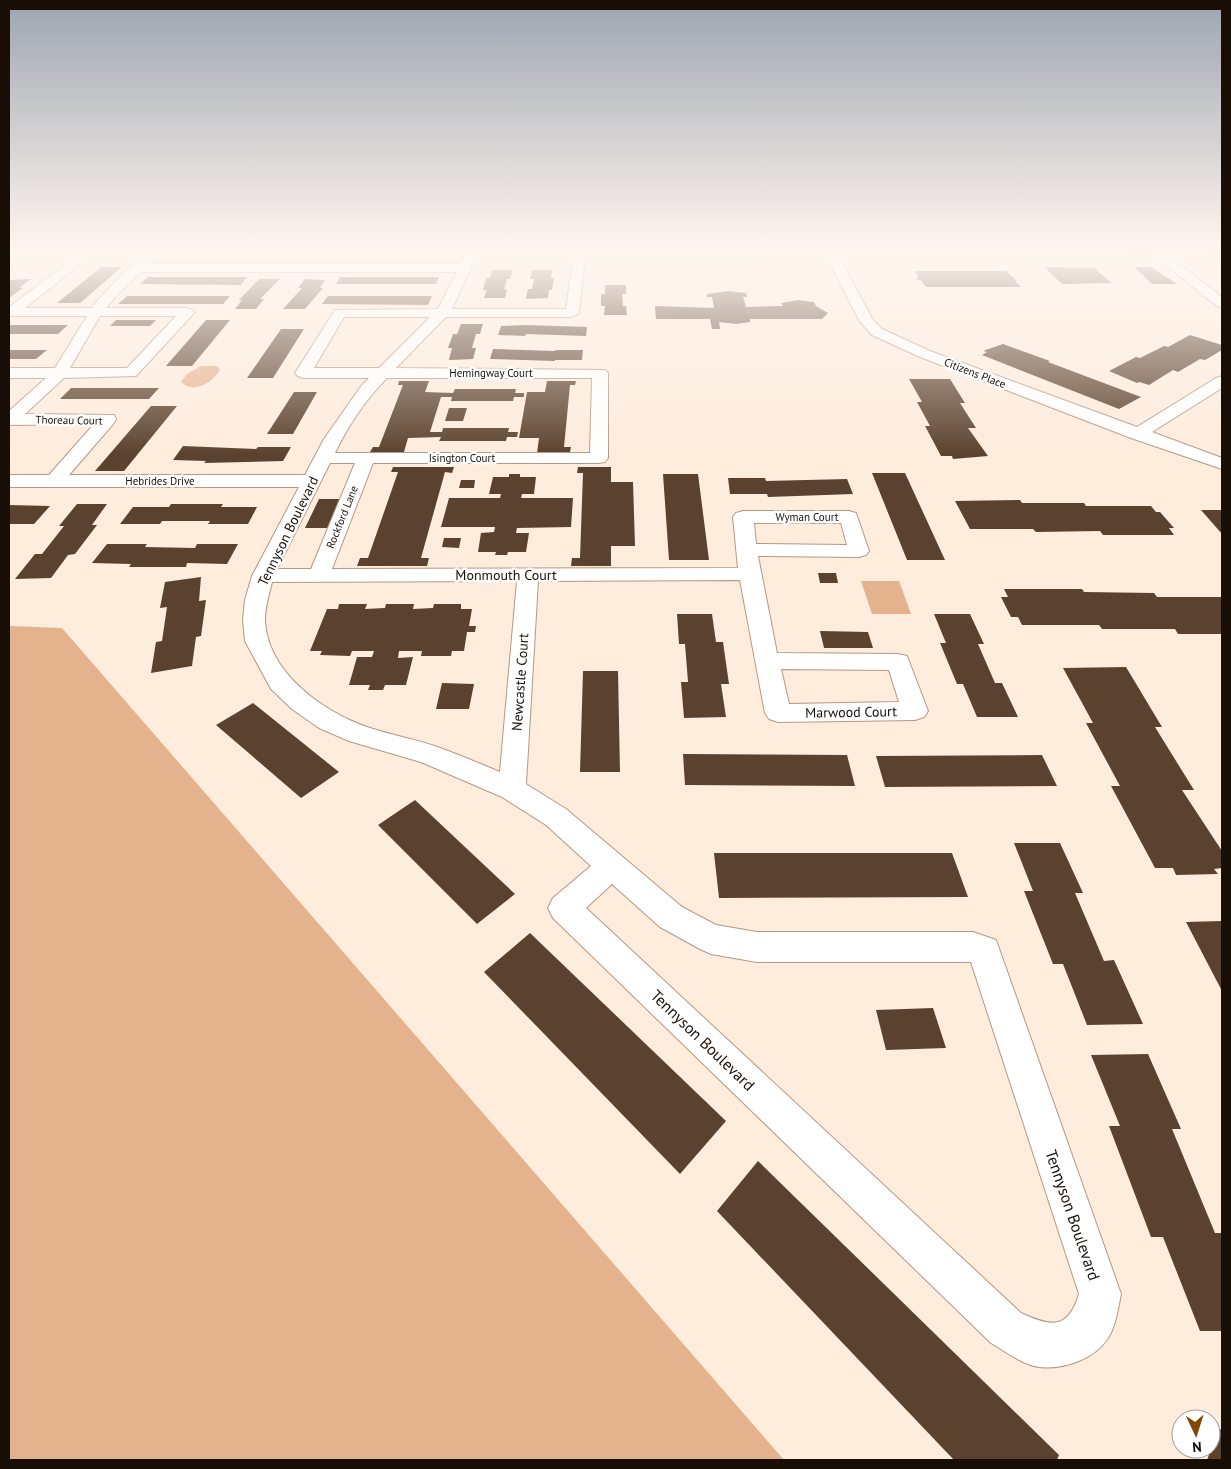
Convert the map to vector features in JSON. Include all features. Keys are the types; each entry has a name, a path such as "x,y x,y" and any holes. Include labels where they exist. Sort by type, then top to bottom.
{"street":[{"path":"10,420 60,373 92,319"},
{"path":"9,372 131,373 182,319"},
{"name":"Hemingway Court","path":"337,319 303,373 600,373 599,458"},
{"name":"Tennyson Boulevard","path":"436,319 368,388 333,439 263,576 256,600 254,620 257,641 280,683 301,703 328,721 358,734 430,755 512,790 556,817 671,917 711,939 757,948 973,946 984,951 1100,1294 1092,1324 1070,1343 1039,1345 1006,1328 564,908 612,866"},
{"name":"Citizens Place","path":"865,319 877,332 918,351 1222,464"},
{"path":"1137,434 1222,381"},
{"name":"Thoreau Court","path":"10,420 108,419 54,481"},
{"name":"Isington Court","path":"324,458 599,458"},
{"name":"Rockford Lane","path":"319,576 366,458"},
{"name":"Hebrides Drive","path":"9,481 310,481"},
{"name":"Wyman Court","path":"748,550 859,551 849,518 743,517 748,550 749,574"},
{"name":"Monmouth Court","path":"263,576 749,574"},
{"name":"Marwood Court","path":"749,574 767,661 778,712 915,711 898,662 767,661"},
{"name":"Newcastle Court","path":"512,790 528,575"}],"shaded area":[{"path":"201,366 217,366 220,370 208,383 197,387 191,387 181,382 187,374"},
{"path":"861,581 899,581 911,614 872,614"},
{"path":"9,626 62,628 784,1460 9,1460"}],"building":[{"path":"656,319 822,319 750,319 750,322 736,324 719,322 720,329 712,329 710,319"},
{"path":"116,320 156,320 150,326 110,326"},
{"path":"206,320 230,320 192,366 166,366"},
{"path":"461,324 483,324 480,334 476,334 472,348 476,348 473,359 449,360 452,348 448,348 453,334 457,334"},
{"path":"9,325 68,325 58,334 9,334"},
{"path":"501,326 587,327 586,336 498,335"},
{"path":"281,329 304,329 273,378 247,378"},
{"path":"1190,335 1222,345 1222,350 1205,360 1200,359 1178,372 1173,370 1149,385 1137,383 1109,371 1136,357 1140,358 1164,346 1168,347"},
{"path":"1003,344 1141,397 1119,409 982,355 987,352 983,351"},
{"path":"493,349 583,350 582,360 555,361 490,359"},
{"path":"9,350 47,350 36,359 9,359"},
{"path":"909,379 950,379 965,403 960,403 976,428 968,428 988,456 953,459 952,456 941,456 925,426 930,426 917,402 922,402"},
{"path":"399,381 429,381 425,392 453,393 455,389 516,389 515,393 524,393 524,397 514,397 513,401 451,401 452,397 441,397 430,432 442,432 443,428 509,428 508,432 518,432 517,437 507,437 506,441 439,441 441,437 408,438 404,452 370,452 373,447 379,447 403,385 398,385"},
{"path":"547,381 576,381 575,385 570,385 564,447 571,447 570,452 537,453 539,438 519,438 527,392 545,392"},
{"path":"71,388 159,388 149,399 60,399"},
{"path":"294,392 317,392 293,434 267,434"},
{"path":"151,406 177,406 124,471 95,471"},
{"path":"449,408 467,408 463,421 445,421"},
{"path":"183,446 256,449 258,447 291,447 283,461 204,463 206,461 173,460"},
{"path":"393,467 454,467 452,473 445,472 421,558 429,558 427,566 357,566 360,558 368,558 398,472 391,472"},
{"path":"578,467 611,467 611,482 633,482 635,546 611,546 611,566 571,566 572,558 580,558 583,473 577,473"},
{"path":"872,473 905,473 945,560 907,560"},
{"path":"509,474 520,474 520,477 536,477 534,494 522,494 521,498 573,498 571,527 517,528 516,533 529,533 526,552 508,552 507,555 495,555 496,552 478,552 481,533 494,532 495,527 441,527 449,498 500,498 501,494 489,494 493,477 509,477"},
{"path":"663,474 698,474 709,560 669,560"},
{"path":"728,478 765,478 766,481 847,479 853,494 768,497 767,494 730,494"},
{"path":"461,480 475,480 474,488 459,488"},
{"path":"319,499 341,499 329,528 305,528"},
{"path":"1020,500 1022,503 1084,503 1086,506 1151,506 1156,512 1160,512 1174,528 1169,528 1174,535 1103,535 1100,531 1036,532 1033,529 970,529 955,501"},
{"path":"77,504 107,504 92,525 97,525 75,554 68,555 51,578 15,579 35,554 42,554 64,526 59,526"},
{"path":"171,504 223,504 221,507 257,507 248,524 208,524 210,521 162,521 160,524 120,524 133,507 169,507"},
{"path":"9,505 50,506 34,524 9,524"},
{"path":"1201,510 1222,510 1222,534"},
{"path":"444,538 461,538 459,548 442,547"},
{"path":"107,544 147,544 145,547 195,548 197,544 238,544 227,564 187,563 186,567 129,567 131,564 92,563"},
{"path":"818,573 836,573 838,583 820,583"},
{"path":"201,577 199,601 206,600 201,636 196,637 192,666 151,673 156,642 162,641 167,607 160,608 165,582"},
{"path":"1004,589 1082,589 1084,592 1154,593 1157,597 1222,597 1222,634 1178,634 1175,629 1102,629 1099,625 1022,625 1018,617 1011,617 1001,597 1008,597"},
{"path":"339,604 367,604 365,609 385,608 386,604 414,604 413,609 433,608 434,604 461,604 461,609 472,609 469,626 476,626 475,632 467,632 464,651 452,651 451,656 421,656 422,651 399,651 398,658 413,657 406,685 385,685 383,690 368,690 370,685 349,685 357,657 372,657 374,651 352,651 350,656 320,655 322,651 310,651 327,609 338,609"},
{"path":"677,614 712,614 716,642 723,642 729,684 721,684 726,717 684,718 681,682 688,682 685,644 679,644"},
{"path":"934,614 970,614 984,644 978,644 995,683 1002,683 1018,717 977,717 963,684 957,684 940,643 946,643"},
{"path":"820,631 868,632 873,648 824,648"},
{"path":"1126,667 1162,727 1155,727 1194,790 1182,790 1222,851 1222,868 1214,869 1218,874 1176,875 1173,868 1155,868 1111,786 1120,786 1086,723 1093,723 1063,668"},
{"path":"583,671 618,671 620,772 580,772"},
{"path":"442,683 474,684 469,709 436,709"},
{"path":"253,703 339,772 301,798 216,725"},
{"path":"683,754 847,755 855,786 685,785"},
{"path":"1042,755 1057,786 885,787 876,756"},
{"path":"415,800 515,894 477,924 378,825"},
{"path":"1014,843 1060,843 1083,893 1075,893 1104,961 1114,960 1143,1024 1087,1025 1063,964 1053,964 1024,891 1033,891"},
{"path":"714,853 952,853 968,897 719,898"},
{"path":"1222,921 1222,991 1186,922"},
{"path":"530,933 726,1121 680,1174 484,972"},
{"path":"933,1008 946,1048 886,1050 876,1010"},
{"path":"1148,1054 1181,1129 1172,1129 1215,1233 1222,1233 1222,1331 1200,1331 1163,1237 1151,1237 1109,1126 1120,1126 1091,1055"},
{"path":"758,1161 1059,1455 1057,1460 954,1460 717,1211"},
{"path":"1221,1430 1222,1460 1207,1460 1221,1459"}]}
